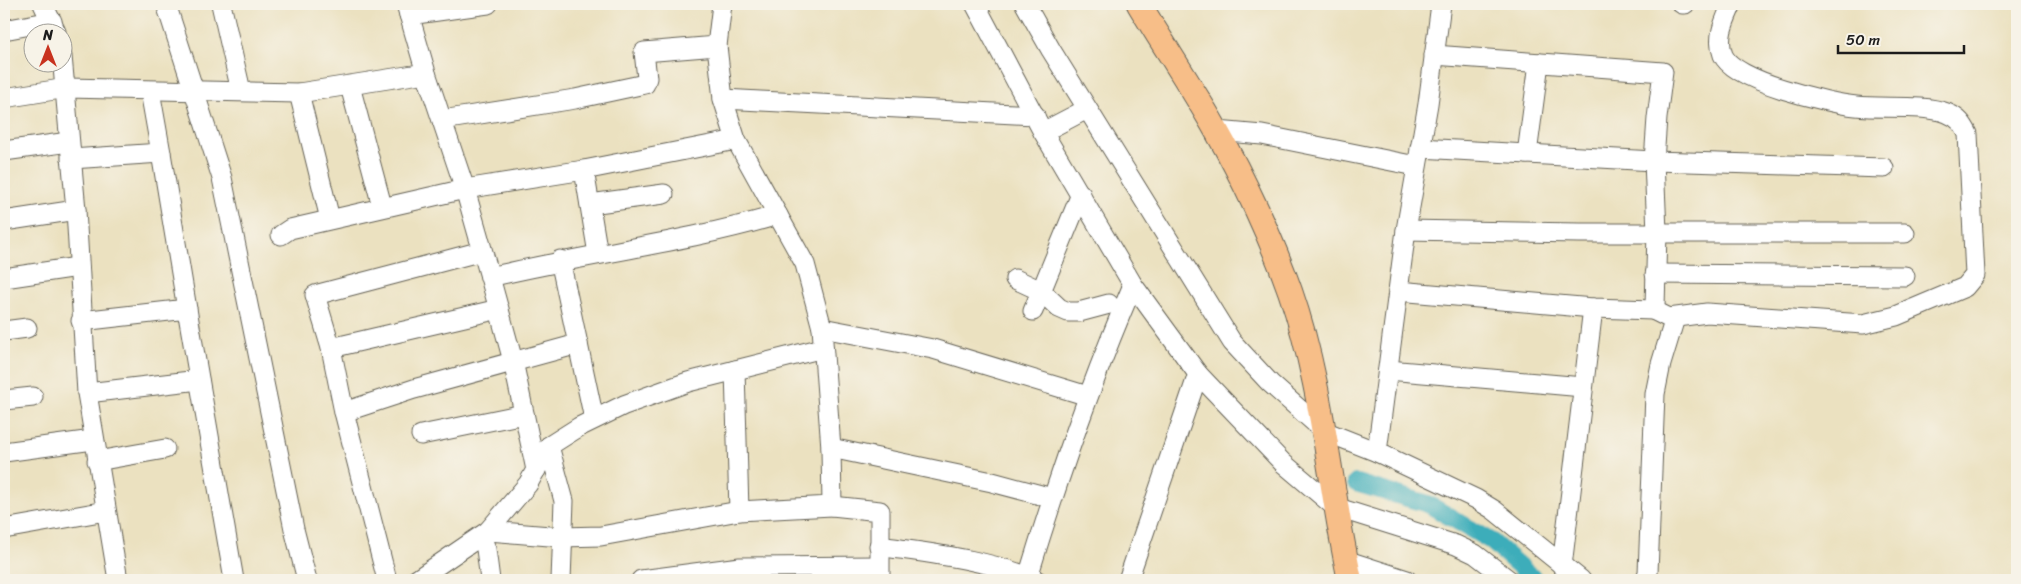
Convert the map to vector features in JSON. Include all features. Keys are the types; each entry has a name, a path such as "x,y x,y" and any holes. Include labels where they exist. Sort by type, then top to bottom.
{"main road":[{"path":"1139,4 1217,131 1262,224 1290,290 1309,358 1324,431 1346,575"}],"street":[{"path":"43,4 52,22"},
{"path":"166,4 222,178 294,529 307,580"},
{"path":"221,4 241,91"},
{"path":"488,4 408,10 426,72 465,189 499,309 513,361 536,470"},
{"path":"722,4 717,46 723,98 736,140 804,264 822,328 831,448 832,506"},
{"path":"974,4 1034,115 1133,285 1198,374 1283,463 1335,507 1456,544 1475,554 1509,580"},
{"path":"1025,4 1087,109 1232,342 1270,384 1324,431 1377,452 1476,499 1494,510 1581,580"},
{"path":"1377,452 1406,230 1441,4"},
{"path":"1398,291 1593,308 1653,310 1669,318 1707,313 1863,324 1880,322 1965,287 1975,275 1968,134 1962,122 1947,113 1855,106 1820,99 1785,90 1736,69 1725,60 1720,46 1722,29 1732,4"},
{"path":"4,30 22,29"},
{"path":"442,120 575,99 644,84 647,78 644,52 717,46"},
{"path":"1434,55 1663,72 1654,161 1657,232 1655,307 1653,310"},
{"path":"1527,154 1539,63"},
{"path":"64,72 76,210 81,321 87,393 118,580"},
{"path":"4,98 67,88 299,93 426,72"},
{"path":"350,86 382,206"},
{"path":"150,91 234,580"},
{"path":"299,93 330,219"},
{"path":"723,98 1034,115"},
{"path":"1044,132 1087,109"},
{"path":"1217,131 1262,135 1418,157 1527,154 1654,161 1884,168"},
{"path":"282,235 290,229 382,206 465,189 584,170 736,140"},
{"path":"4,151 161,153"},
{"path":"584,170 598,254"},
{"path":"590,204 664,194"},
{"path":"1033,311 1081,194"},
{"path":"4,221 76,210"},
{"path":"490,277 560,260 730,229 778,215"},
{"path":"1406,230 1905,233"},
{"path":"387,580 344,412 331,348 315,295 482,252"},
{"path":"560,260 594,419"},
{"path":"4,278 78,267"},
{"path":"1655,274 1905,276"},
{"path":"1016,279 1041,291 1059,308 1068,312 1079,312 1109,304"},
{"path":"879,546 975,560 1010,575 1032,579 1052,498 1088,396 1133,285"},
{"path":"81,321 187,308"},
{"path":"1562,566 1593,308"},
{"path":"331,348 499,309"},
{"path":"1644,580 1648,573 1655,394 1661,364 1675,318"},
{"path":"4,332 27,328"},
{"path":"822,328 933,349 1088,396"},
{"path":"344,412 414,389 578,344"},
{"path":"416,580 484,534 528,484 549,446 594,419 624,405 688,382 823,348"},
{"path":"735,370 739,511"},
{"path":"1388,370 1583,387"},
{"path":"1128,580 1198,374"},
{"path":"87,393 199,380"},
{"path":"4,400 33,397"},
{"path":"421,435 524,414"},
{"path":"4,452 94,440"},
{"path":"549,446 564,501 561,580"},
{"path":"831,448 992,482 1052,498"},
{"path":"97,461 165,450"},
{"path":"484,534 562,537 601,536 739,511 832,506 880,511 879,573 740,567 641,580"},
{"path":"4,529 106,511"},
{"path":"484,534 490,580"},
{"path":"1346,575 1407,580"}],"waterway":[{"path":"1356,483 1428,504 1491,541 1535,580"}]}
